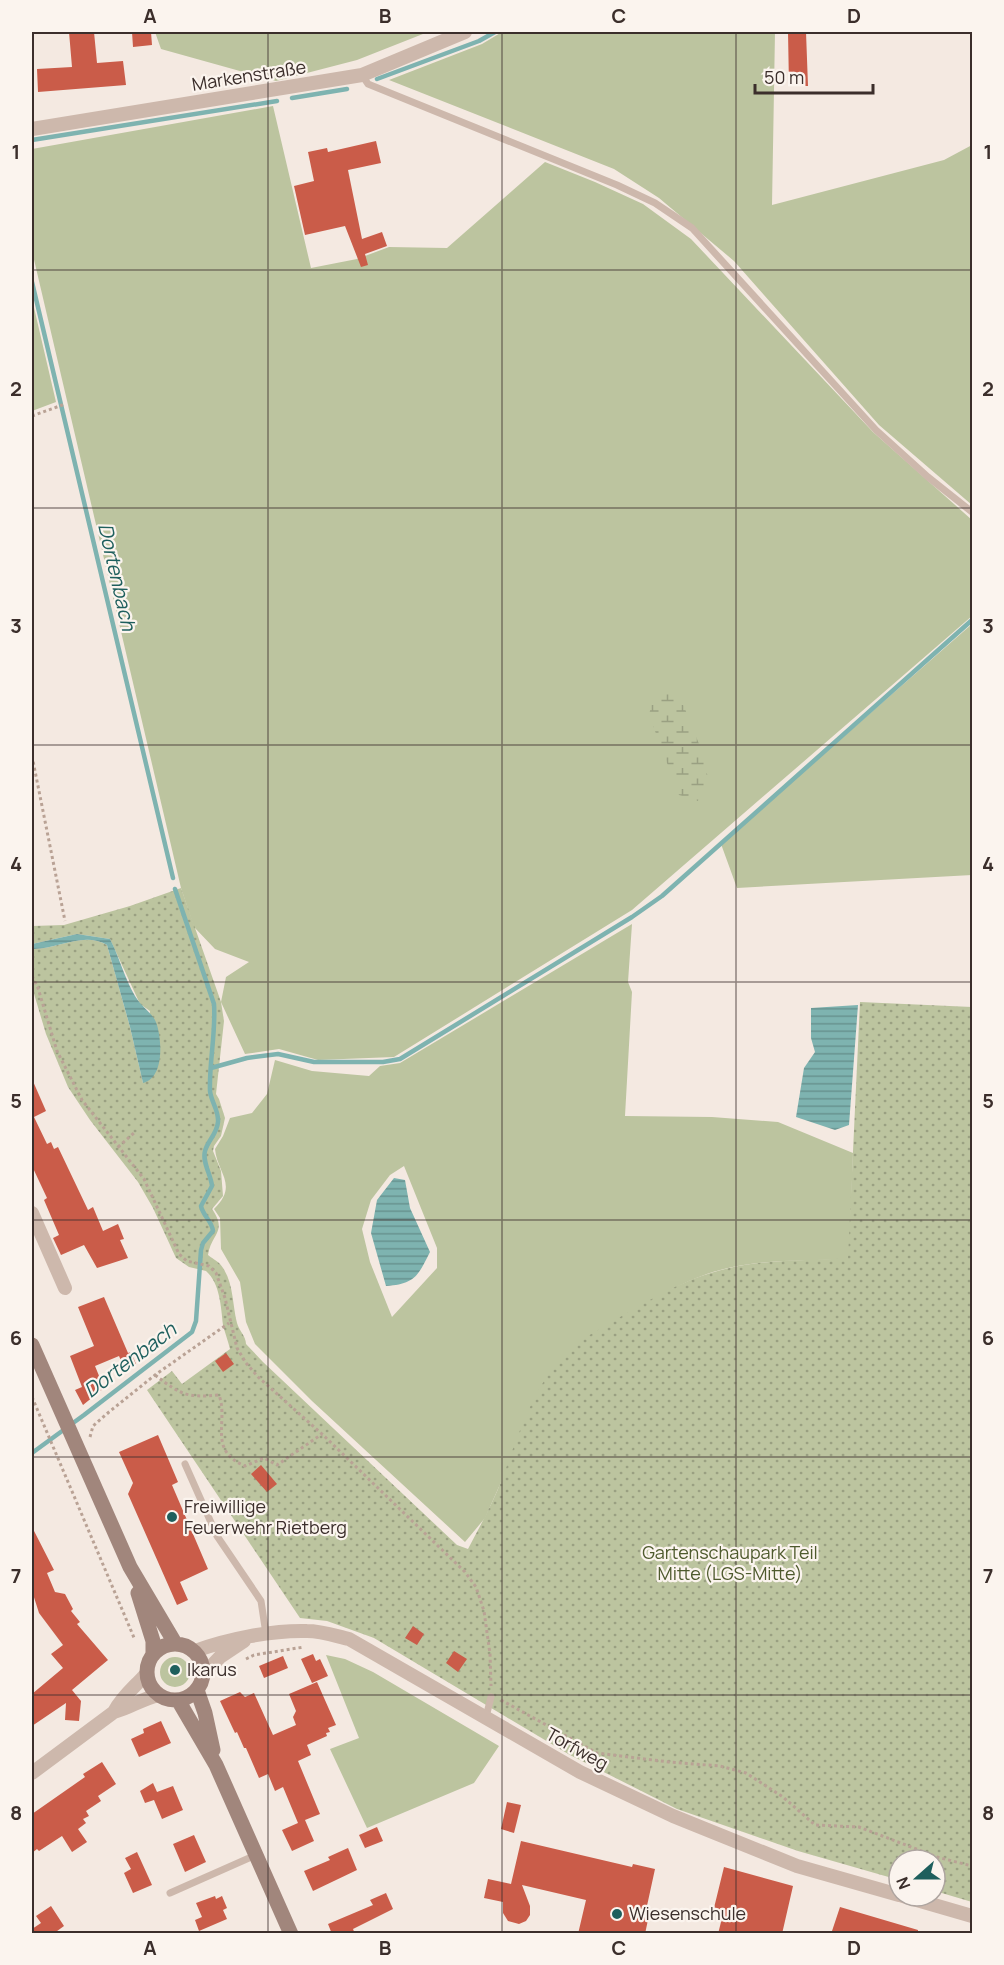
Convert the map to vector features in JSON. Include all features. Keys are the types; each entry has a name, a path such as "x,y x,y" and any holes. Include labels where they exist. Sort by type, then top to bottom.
{"main road":[{"path":"32,1345 130,1567 153,1641 153,1653"},
{"path":"130,1567 175,1643"},
{"path":"175,1643 188,1646 195,1651 204,1674 197,1690 187,1698 168,1699 159,1695 150,1686 147,1673 149,1660 153,1653 162,1646 175,1643"},
{"path":"197,1690 205,1713 216,1765"},
{"path":"178,1700 216,1765 291,1934"}],"street":[{"name":"Markenstraße","path":"32,129 362,75 465,32"},
{"path":"32,1213 65,1288"},
{"name":"Torfweg","path":"195,1651 212,1645 266,1634 309,1631 349,1639 580,1772 673,1816 797,1866 887,1892"},
{"name":"Torfweg","path":"204,1674 220,1657 248,1638"},
{"path":"114,1712 123,1696 147,1673"},
{"path":"32,1773 114,1712 159,1695"},
{"path":"944,1908 972,1916"}],"lane":[{"path":"362,75 368,84 617,185 655,203 692,228 876,430 928,477 972,512"},
{"path":"185,1464 217,1536 261,1601 266,1634"},
{"path":"486,1718 491,1697"},
{"path":"170,1893 257,1854"}],"path":[{"path":"32,416 65,404"},
{"path":"32,756 66,921"},
{"path":"32,976 39,988 50,1030 69,1077 82,1100 144,1179 179,1254 187,1261 213,1269 225,1298 229,1323 237,1348 246,1363 258,1377 450,1555 476,1587 484,1611 490,1654 491,1697 499,1699 597,1753 720,1766 746,1773 783,1797 815,1825 859,1827 937,1857 972,1866"},
{"path":"118,1147 134,1133"},
{"path":"90,1441 89,1434 93,1426 155,1375 229,1323"},
{"path":"155,1375 176,1392 195,1397 219,1395 223,1405 220,1433 222,1443 228,1454 245,1466 264,1458 277,1465 322,1434"},
{"path":"32,1397 133,1636"}],"green space":[{"path":"155,32 428,32 357,60 276,81 161,49"},
{"path":"502,32 775,32 772,205 944,160 972,145 972,505 879,425 734,261 659,198 614,169 389,80 482,44"},
{"path":"273,106 311,268 357,259 389,247 447,248 545,162 643,204 691,239 873,432 972,520 972,616 632,910 394,1057 318,1060 279,1049 245,1054 221,1002 226,977 249,962 215,949 194,927 181,888 32,251 32,149"},
{"path":"32,299 56,402 32,411"},
{"path":"972,624 972,875 737,888 721,844"},
{"path":"668,688 679,694 701,749 709,782 698,801 679,795 649,715 654,693"},
{"name":"Gartenschaupark Teil Mitte (LGS-Mitte)","path":"181,888 221,1002 224,1021 216,1094 225,1118 221,1136 213,1151 221,1171 223,1196 212,1209 217,1217 219,1228 208,1255 219,1263 227,1276 235,1316 246,1344 457,1545 468,1549 495,1497 523,1422 541,1385 566,1353 581,1340 668,1290 706,1274 755,1263 848,1258 860,1002 972,1007 972,1902 947,1895 947,1848 887,1848 887,1877 798,1851 677,1809 570,1755 374,1638 327,1621 300,1618 147,1390 172,1371 182,1384 230,1349 214,1282 206,1271 189,1267 176,1258 138,1182 90,1120 68,1087 46,1034 32,987 32,949 79,940 98,941 107,945 143,1083 150,1011 140,1004 110,939 77,934 32,944 32,926 64,925"},
{"path":"632,924 628,982 632,992 625,1116 712,1117 778,1122 853,1153 849,1259 770,1262 739,1266 711,1273 672,1289 502,1480 485,1518 465,1542 312,1401 255,1344 246,1322 240,1282 221,1249 220,1218 214,1209 221,1201 226,1186 215,1149 230,1118 252,1113 267,1094 275,1060 312,1071 369,1076 380,1066 400,1063","holes":["404,1166 437,1248 437,1268 392,1317 370,1262 362,1229 371,1200 390,1175"]},
{"path":"326,1655 345,1659 373,1672 499,1746 474,1783 367,1828 330,1749 359,1738"},
{"path":"175,1657 181,1658 189,1666 189,1678 181,1686 175,1687 169,1686 161,1678 160,1672 161,1666 169,1658"}],"water":[{"path":"77,934 110,939 135,996 156,1022 160,1041 160,1058 155,1074 150,1080 143,1083 107,945 98,941 79,940 32,949 32,944"},
{"path":"858,1005 849,1125 835,1130 796,1117 804,1068 815,1052 811,1038 811,1008"},
{"path":"394,1178 405,1180 410,1208 430,1252 418,1273 410,1281 386,1286 371,1233 377,1200"}],"building":[{"path":"69,32 94,32 97,63 123,61 126,85 38,92 37,69 72,67"},
{"path":"132,32 151,32 152,45 133,47"},
{"path":"788,32 806,32 808,86 789,86"},
{"path":"376,141 381,163 348,170 362,239 382,232 387,246 365,254 368,265 361,267 345,226 305,235 294,186 314,181 308,152 327,148 328,152"},
{"path":"32,1079 46,1111 34,1117 47,1144 51,1142 54,1149 58,1147 88,1210 93,1207 103,1231 118,1224 124,1239 120,1240 128,1258 97,1268 84,1245 61,1255 53,1238 59,1235 44,1200 47,1198 32,1166"},
{"path":"104,1297 128,1353 131,1352 136,1364 126,1372 119,1356 95,1366 104,1388 83,1405 75,1390 82,1387 70,1356 94,1346 78,1307"},
{"path":"226,1353 234,1364 223,1372 215,1361"},
{"path":"158,1435 178,1482 172,1485 208,1569 180,1582 188,1600 177,1605 128,1494 133,1483 119,1452"},
{"path":"261,1465 277,1484 267,1492 251,1474"},
{"path":"32,1527 54,1570 47,1573 55,1592 65,1594 73,1609 71,1611 80,1622 77,1624 108,1660 72,1690 81,1701 79,1721 65,1720 66,1703 32,1726 32,1694 63,1668 51,1654 63,1645 39,1613 32,1591"},
{"path":"413,1626 424,1634 417,1645 405,1638"},
{"path":"454,1651 467,1659 458,1672 446,1663"},
{"path":"313,1654 316,1661 320,1659 328,1676 312,1683 301,1659"},
{"path":"283,1656 288,1668 264,1678 259,1666"},
{"path":"317,1682 336,1725 328,1728 330,1732 326,1733 327,1736 307,1745 311,1755 298,1761 320,1814 305,1820 314,1841 292,1851 282,1830 298,1823 283,1787 275,1791 268,1774 259,1778 246,1748 237,1732 235,1733 220,1701 240,1692 245,1697 254,1693 273,1735 296,1725 293,1717 296,1711 289,1694"},
{"path":"161,1721 171,1743 139,1757 131,1739 144,1733 143,1729"},
{"path":"102,1762 116,1784 98,1796 101,1801 86,1811 89,1816 83,1819 86,1823 78,1829 87,1842 72,1852 62,1836 32,1853 32,1814 85,1777 83,1774"},
{"path":"153,1783 157,1792 173,1786 183,1810 162,1819 154,1800 145,1803 140,1791"},
{"path":"507,1802 521,1805 514,1833 501,1829"},
{"path":"377,1827 383,1841 365,1848 359,1835"},
{"path":"194,1835 206,1862 185,1872 173,1844"},
{"path":"521,1841 632,1867 633,1864 655,1869 645,1915 649,1915 645,1934 578,1934 586,1900 522,1885 530,1906 530,1915 526,1921 519,1924 508,1921 503,1913 503,1902 484,1898 488,1879 511,1884"},
{"path":"348,1848 357,1870 313,1891 304,1871 330,1860 328,1857"},
{"path":"137,1852 152,1885 133,1893 124,1873 131,1869 125,1858"},
{"path":"724,1867 793,1886 782,1934 718,1934 723,1914 713,1912"},
{"path":"386,1893 393,1909 353,1929 355,1934 332,1934 328,1924 373,1905 370,1900"},
{"path":"215,1896 216,1899 222,1896 227,1908 223,1910 227,1919 199,1931 195,1920 202,1917 196,1903"},
{"path":"51,1906 64,1926 53,1934 32,1934 32,1929 41,1923 36,1916"},
{"path":"840,1907 918,1930 918,1934 831,1934"}],"waterway":[{"path":"377,79 479,41 495,32"},
{"path":"292,98 347,89"},
{"path":"32,140 277,101"},
{"name":"Dortenbach","path":"32,282 173,878"},
{"path":"211,1068 247,1058 278,1054 314,1062 383,1062 400,1059 632,917 662,896 972,620"},
{"name":"Dortenbach","path":"32,1453 192,1332 196,1321 201,1250 203,1243 213,1231 201,1206 212,1186 205,1151 218,1122 210,1091 214,1004 175,889"}],"place":[{"name":"Freiwillige Feuerwehr Rietberg","path":"172,1517"},
{"name":"Ikarus","path":"175,1670"},
{"name":"Wiesenschule","path":"617,1914"}]}
